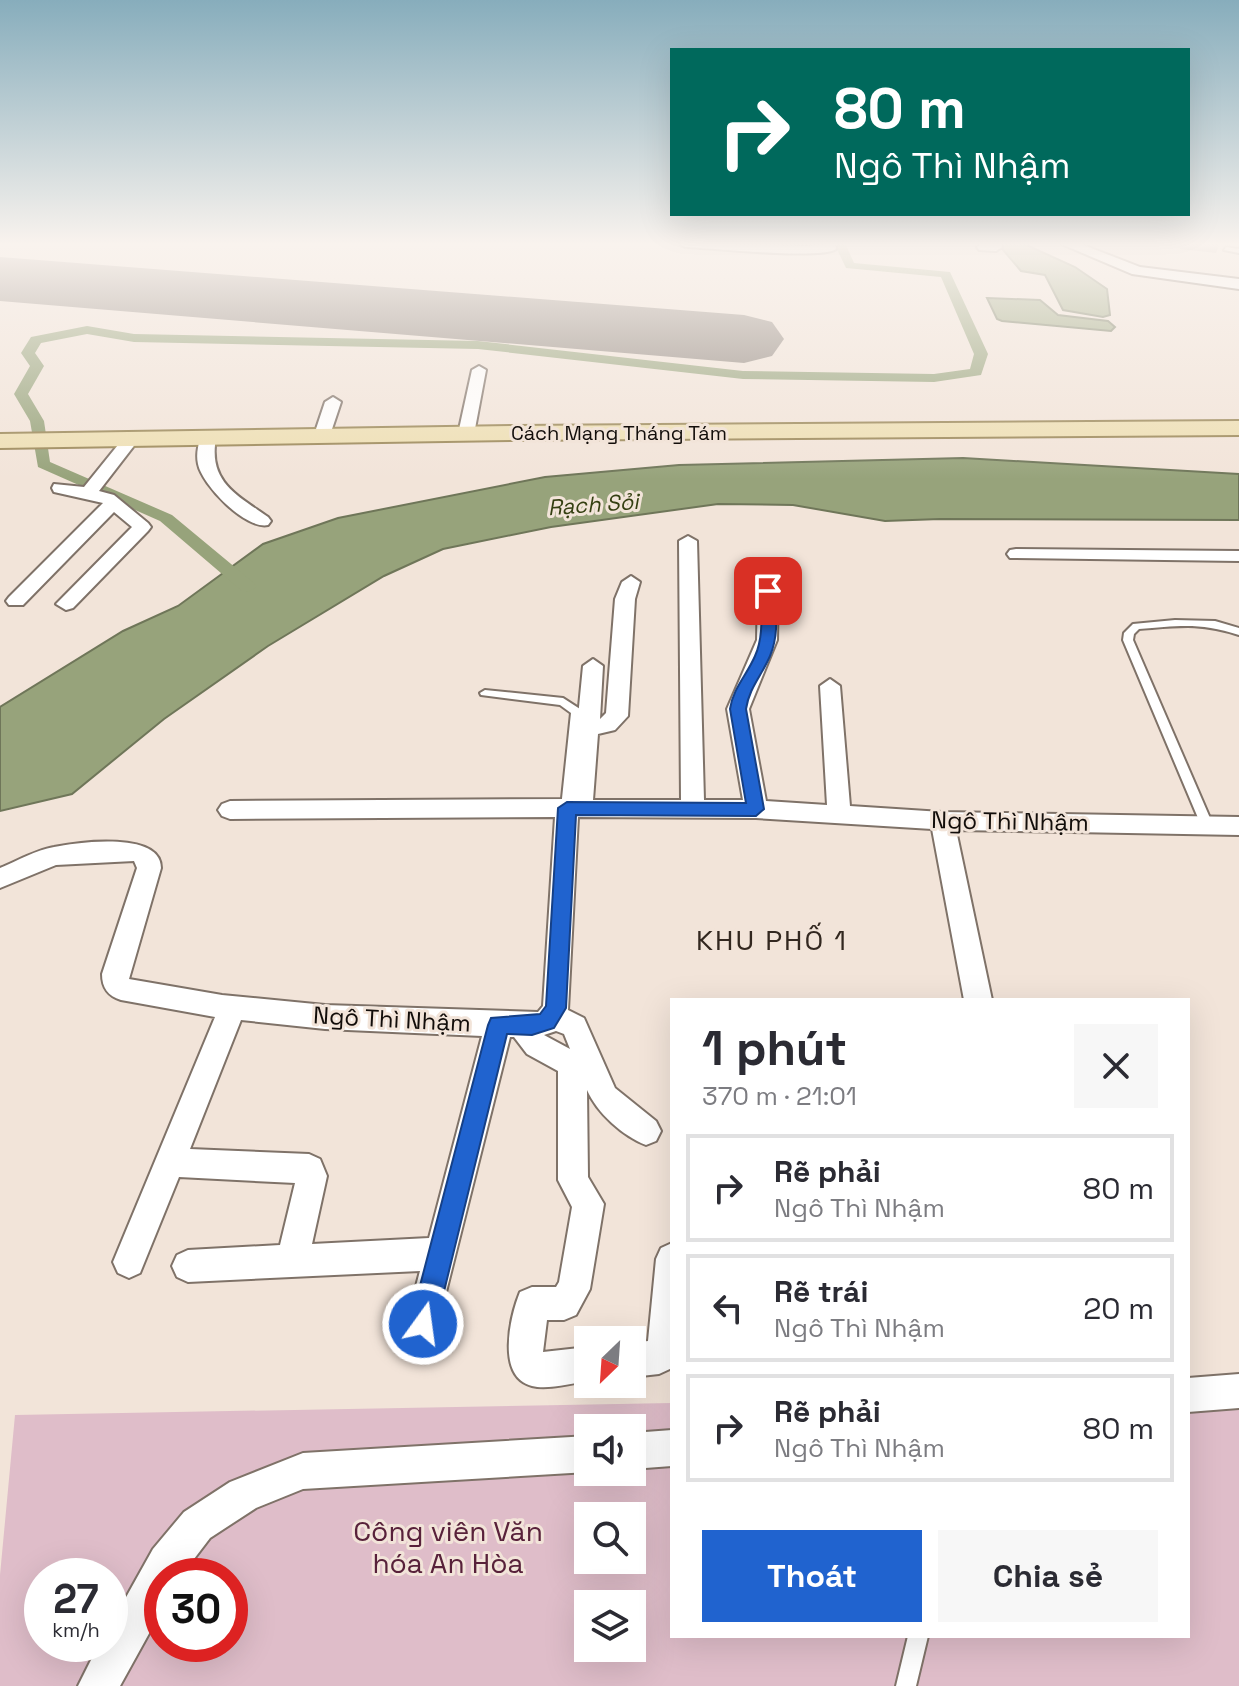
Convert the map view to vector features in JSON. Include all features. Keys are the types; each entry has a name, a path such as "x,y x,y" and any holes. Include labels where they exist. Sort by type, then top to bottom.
{"main road":[{"name":"Cách Mạng Tháng Tám","path":"2,441 1239,428"}],"street":[{"path":"466,434 479,370"},
{"path":"321,438 333,402"},
{"path":"94,487 132,438"},
{"path":"208,438 204,450 205,465 217,488 262,521"},
{"path":"60,488 94,487 142,527 66,604"},
{"path":"16,601 113,503"},
{"path":"688,541 693,809"},
{"path":"1016,554 1239,556"},
{"path":"587,729 607,725 617,716 625,599 631,582"},
{"path":"756,809 738,709 740,694 762,657 769,636 768,591"},
{"path":"593,666 587,729 574,808 553,1016 574,1026 605,1097 646,1131"},
{"path":"830,686 839,815"},
{"name":"Ngô Thì Nhậm","path":"230,810 756,809 942,821 1239,826"},
{"path":"942,821 978,998"},
{"name":"Ngô Thì Nhậm","path":"0,878 53,856 130,851 142,854 149,861 149,868 115,974 117,986 135,992 374,1021 510,1025 547,1022 553,1016"},
{"path":"129,1262 233,1006"},
{"path":"423,1324 440,1254 510,1025 542,1052 570,1063 573,1074 573,1180 588,1204 574,1289 564,1303 532,1304 525,1363 534,1370 574,1366"},
{"path":"170,1162 309,1169 312,1176 292,1261"},
{"path":"188,1266 440,1254"},
{"path":"646,1358 664,1353 670,1282"},
{"path":"1190,1395 1239,1391"},
{"path":"646,1450 670,1448"},
{"path":"98,1686 167,1563 197,1525 243,1495 303,1471 574,1455"}],"lane":[{"path":"1207,825 1128,640 1129,633 1136,626 1174,623 1216,624 1239,632"},
{"path":"485,693 563,702 576,712 574,808"},
{"path":"906,1686 918,1638"}],"green space":[{"name":"Công viên Văn hóa An Hòa","path":"1239,1393 1239,1686 0,1686 0,1575 15,1415 670,1403 670,1638 1190,1638 1190,1394"}],"water":[{"path":"1009,322 1109,322 1115,327 1111,331"},
{"name":"Rạch Sỏi","path":"963,458 1239,474 1239,520 885,521 793,505 718,504 551,527 443,549 384,576 268,646 164,719 72,794 0,811 0,707 123,631 178,606 263,544 338,518 545,477 679,465"}],"waterway":[{"path":"248,587 166,518 43,464 37,421 21,394 37,366 28,353 36,340 87,330 134,338 478,345 743,375 934,378 976,372 981,354 967,322"}],"runway":[{"path":"529,322 744,339"}],"district":[{"name":"KHU PHỐ 1","path":"772,940"}],"route":[{"path":"423,1324 499,1025 532,1026 547,1022 556,1008 567,808 756,809 738,709 740,694 762,657 769,636 768,591"}]}
